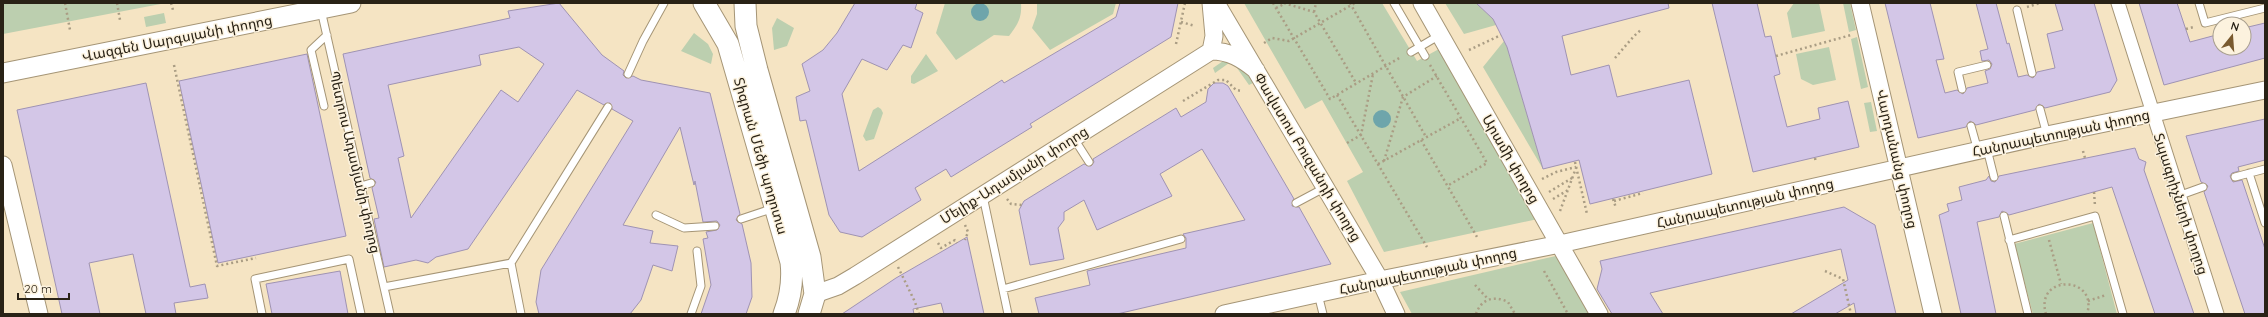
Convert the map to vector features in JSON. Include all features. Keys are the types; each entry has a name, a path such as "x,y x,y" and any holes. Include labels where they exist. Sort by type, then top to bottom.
{"main road":[{"name":"Վազգեն Սարգսյանի փողոց","path":"3,73 351,3"},
{"path":"695,3 720,30"},
{"name":"Տիգրան Մեծի պողոտա","path":"704,3 728,44 791,262 792,279 787,307"},
{"name":"Տիգրան Մեծի պողոտա","path":"745,3 748,33 810,257 815,294 809,314"},
{"path":"787,307 815,294"}],"street":[{"path":"1211,3 1214,36 1211,51 1223,51 1235,56 1256,70"},
{"name":"Փավստոս Բուզանդի փողոց","path":"1216,3 1380,280 1396,314"},
{"name":"Արամի փողոց","path":"1422,3 1599,314"},
{"name":"Վարդանանց փողոց","path":"1860,3 1933,314"},
{"name":"Տպագրիչների փողոց","path":"2118,3 2216,314"},
{"name":"Մելիք-Ադամյանի փողոց","path":"815,294 838,286 1211,51"},
{"name":"Հանրապետության փողոց","path":"1224,314 1380,280 1560,244 2047,135 2265,90"},
{"path":"3,166 6,194 40,314"}],"lane":[{"path":"628,74 642,41 664,3"},
{"path":"1394,3 1425,56"},
{"path":"2199,3 2205,22 2260,7"},
{"name":"Պետրոս Ադամյանի փողոց","path":"321,9 390,314"},
{"path":"2017,10 2032,73"},
{"path":"324,106 311,50 327,35"},
{"path":"1411,52 1440,35"},
{"path":"1962,89 1958,72 1987,65"},
{"path":"521,314 511,264 608,107"},
{"path":"2040,109 2047,135"},
{"path":"1971,126 1994,177"},
{"path":"1073,137 1088,162"},
{"path":"2235,177 2265,169"},
{"path":"2249,173 2265,223"},
{"path":"361,186 372,183"},
{"path":"1296,203 1326,187"},
{"path":"2178,196 2203,187"},
{"path":"983,194 1008,314"},
{"path":"741,219 776,208"},
{"path":"656,215 684,228 715,226"},
{"path":"2004,216 2028,314"},
{"path":"2010,240 2095,216 2123,314"},
{"path":"1003,289 1181,239"},
{"path":"691,314 701,286 697,251"},
{"path":"262,314 255,279 349,259 361,314"},
{"path":"384,287 511,264"},
{"path":"1318,294 1323,314"}],"path":[{"path":"65,3 70,30"},
{"path":"117,3 120,20"},
{"path":"171,3 173,10"},
{"path":"1176,44 1185,3"},
{"path":"1273,3 1330,99 1411,52"},
{"path":"1276,8 1284,3 1314,12 1356,83"},
{"path":"1314,12 1316,3"},
{"path":"1264,43 1272,38 1289,41 1355,3"},
{"path":"1351,4 1426,137"},
{"path":"1181,22 1195,26"},
{"path":"1615,58 1642,29"},
{"path":"1468,50 1501,35"},
{"path":"1776,56 1832,40"},
{"path":"1425,56 1487,163 1447,186"},
{"path":"174,64 217,266 256,258"},
{"path":"1347,143 1361,135 1373,73"},
{"path":"1384,161 1403,96 1437,76"},
{"path":"1183,101 1218,80 1226,80 1236,90 1242,91"},
{"path":"1199,86 1201,90"},
{"path":"1337,94 1427,247"},
{"path":"1378,164 1461,118"},
{"path":"1421,140 1477,237"},
{"path":"2083,151 2085,158"},
{"path":"1814,158 1816,163"},
{"path":"1575,162 1587,214"},
{"path":"1560,211 1576,167"},
{"path":"1542,179 1556,172 1576,167"},
{"path":"1549,192 1572,178"},
{"path":"1553,199 1568,189"},
{"path":"1616,208 1614,200 1643,193"},
{"path":"1007,199 1011,204 1022,205"},
{"path":"964,225 968,232 965,240"},
{"path":"2046,230 2061,284"},
{"path":"941,248 955,240 957,243"},
{"path":"898,267 915,302 919,314"},
{"path":"1824,270 1844,279 1851,314"},
{"path":"1544,271 1568,314"},
{"path":"2045,314 2044,306 2049,292 2061,284 2068,284 2081,289 2088,301 2087,314"},
{"path":"1475,285 1488,300"},
{"path":"2088,301 2117,292"},
{"path":"1476,314 1478,308 1488,300 1502,299 1508,302 1515,314"}],"green space":[{"path":"3,3 166,3 3,34"},
{"path":"945,3 1021,3 1021,13 1017,24 1009,36 994,35 956,60 936,33"},
{"path":"1037,3 1116,3 1113,14 1050,50 1032,28 1037,14"},
{"path":"1244,3 1382,3 1417,61 1439,49 1538,219 1384,252 1347,181 1363,172 1322,100 1305,109"},
{"path":"1445,3 1476,3 1493,19 1496,25 1464,34"},
{"path":"1794,3 1819,3 1825,31 1792,38 1787,13"},
{"path":"1843,3 1850,3 1856,30 1849,32"},
{"path":"164,13 166,23 146,27 144,17"},
{"path":"777,18 794,28 787,46 774,50 772,28"},
{"path":"694,33 708,44 713,54 711,64 681,51"},
{"path":"1857,37 1868,87 1861,89 1851,39"},
{"path":"1504,41 1507,47 1543,169 1483,67"},
{"path":"1829,47 1836,80 1813,85 1801,79 1796,54"},
{"path":"926,54 938,71 914,84 911,83 911,76"},
{"path":"1226,59 1235,59 1255,82 1249,85 1237,68 1229,63 1215,73 1213,68"},
{"path":"1871,102 1877,131 1870,132 1864,103"},
{"path":"878,107 883,113 874,139 866,141 863,136 873,110"},
{"path":"2093,223 2117,314 2033,314 2014,244"},
{"path":"1560,255 1594,314 1412,314 1400,292"}],"water":[{"path":"976,3 984,3 989,8 987,19 984,21 976,21 971,16 971,8"},
{"path":"1378,110 1386,110 1391,115 1389,126 1386,128 1378,128 1373,123 1373,115"}],"building":[{"path":"559,3 602,55 624,71 623,75 626,78 633,76 641,80 710,93 740,214 736,220 742,224 751,263 752,297 746,314 701,314 711,285 703,239 708,238 706,232 717,230 720,225 717,221 703,222 695,181 694,185 680,127 623,225 653,231 650,243 678,246 672,271 653,265 641,300 630,314 539,314 536,302 541,270 633,121 612,109 610,103 604,105 577,90 468,249 436,257 428,263 416,260 384,267 374,219 379,218 372,188 376,182 370,178 343,54 510,18 508,11","holes":["519,47 544,64 518,102 501,90 411,218 398,158 404,156 388,85 481,65 479,55"]},
{"path":"855,3 917,3 915,9 923,13 911,48 903,45 887,70 862,59 842,94 859,171 1002,80 1004,83 1116,17 1120,3 1178,3 1171,37 1030,124 1032,127 951,177 946,169 915,188 921,200 862,237 840,232 829,215 806,120 800,121 796,97 810,91 802,64 823,50 837,33"},
{"path":"1476,3 1668,3 1669,8 1562,36 1571,75 1609,65 1617,97 1689,80 1712,174 1590,204 1579,160 1543,169 1507,47 1493,19"},
{"path":"1712,3 1757,3 1765,37 1771,36 1780,74 1774,76 1787,127 1820,119 1818,108 1848,101 1859,147 1753,172"},
{"path":"1885,3 1930,3 1944,59 1936,60 1945,93 1957,90 1963,94 1967,88 1988,83 1985,71 1990,69 1992,64 1989,60 1982,61 1980,51 1988,49 1976,3 1996,3 2018,77 2027,75 2033,78 2037,72 2055,68 2047,34 2063,30 2055,3 2094,3 2117,80 2110,92 2045,108 2039,104 2035,110 1976,125 1970,121 1966,127 1918,138"},
{"path":"2139,3 2177,3 2190,42 2212,36 2212,56 2252,56 2252,26 2265,23 2265,58 2164,85"},
{"path":"307,54 346,236 218,263 179,81"},
{"path":"146,83 190,287 205,284 208,298 174,303 176,314 146,314 133,254 89,263 100,314 62,314 17,110"},
{"path":"1214,83 1223,83 1228,86 1294,199 1292,206 1299,207 1331,264 1117,314 1039,314 1035,298 1090,285 1087,271 1186,248 1186,238 1183,234 1245,220 1202,149 1160,174 1172,196 1097,230 1084,200 1064,212 1064,220 1058,228 1064,259 1030,265 1019,210 1024,201 1084,164 1091,166 1094,162 1093,159 1176,108 1181,117 1206,102 1208,89"},
{"path":"2265,119 2265,160 2238,167 2239,171 2232,173 2230,176 2233,182 2242,180 2265,249 2265,314 2245,314 2204,192 2208,186 2201,182 2186,136"},
{"path":"2135,148 2139,159 2146,162 2144,170 2194,314 2155,314 2112,187 2009,215 2002,211 1999,217 1977,222 1996,314 1961,314 1939,215 1949,211 1947,204 1962,200 1959,187 1986,180 1989,176 1991,181 1995,182 1999,176"},
{"path":"1844,207 1875,225 1896,314 1856,314 1854,303 1835,314 1791,314 1848,280 1841,249 1650,293 1663,314 1612,314 1597,289 1602,269 1600,261"},
{"path":"967,237 984,314 944,314 941,303 913,309 914,314 842,314 896,278"},
{"path":"340,271 348,314 272,314 266,284"}]}
